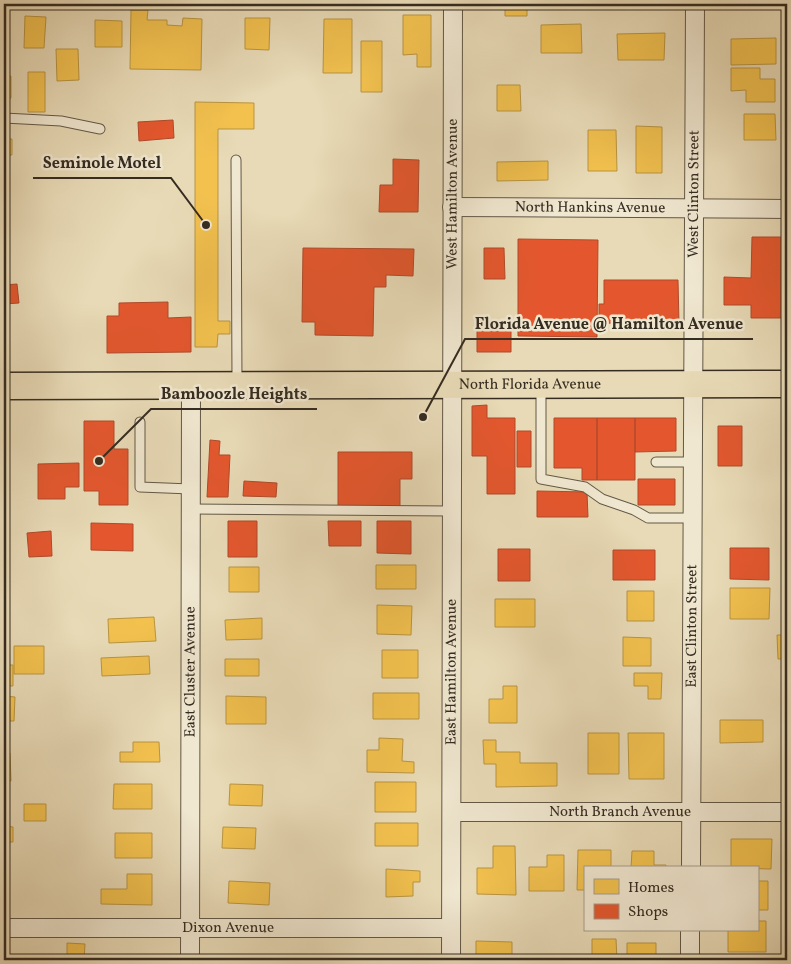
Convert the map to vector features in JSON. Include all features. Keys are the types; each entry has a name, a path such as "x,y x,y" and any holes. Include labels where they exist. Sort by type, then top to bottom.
{"main road":[{"name":"North Florida Avenue","path":"4,386 787,384"}],"street":[{"name":"West Hamilton Avenue","path":"451,384 453,4"},
{"name":"West Clinton Street","path":"692,384 695,4"},
{"name":"North Hankins Avenue","path":"452,207 787,209"},
{"name":"East Hamilton Avenue","path":"451,384 451,960"},
{"name":"East Clinton Street","path":"690,866 692,384"},
{"name":"East Cluster Avenue","path":"190,960 191,385"},
{"name":"North Branch Avenue","path":"452,812 787,812"},
{"name":"Dixon Avenue","path":"4,928 451,928"},
{"path":"690,932 690,960"}],"lane":[{"path":"4,118 62,121 100,129"},
{"path":"236,160 237,385"},
{"path":"540,384 541,479 585,487 602,499 634,510 648,518 692,518"},
{"path":"140,422 140,487 191,489"},
{"path":"656,462 692,462"},
{"path":"191,509 450,511"}],"building: Homes":[{"path":"505,4 527,4 527,16 505,16"},
{"path":"736,4 776,4 776,6 736,6"},
{"path":"131,10 148,10 147,20 167,20 167,25 182,26 183,18 202,19 201,70 130,69"},
{"path":"403,15 431,15 431,67 417,67 417,54 403,55"},
{"path":"25,16 46,17 44,48 24,48"},
{"path":"245,18 270,18 269,50 245,49"},
{"path":"324,19 352,19 352,73 323,73"},
{"path":"95,20 122,21 122,47 95,47"},
{"path":"581,24 582,53 541,53 541,25"},
{"path":"665,33 664,60 618,60 617,34"},
{"path":"776,38 776,64 731,65 731,39"},
{"path":"4,41 8,41 8,66 4,66"},
{"path":"361,41 382,41 382,92 361,92"},
{"path":"56,49 78,49 79,80 57,81"},
{"path":"731,68 760,68 760,79 775,79 775,102 746,102 746,90 731,91"},
{"path":"28,72 45,72 45,112 28,112"},
{"path":"4,76 11,76 11,98 4,98"},
{"path":"497,85 520,85 521,111 497,111"},
{"path":"195,102 254,103 254,129 218,129 218,321 230,321 230,334 218,334 217,347 195,347"},
{"path":"744,114 775,114 776,140 744,140"},
{"path":"636,126 662,127 662,173 636,173"},
{"path":"588,130 616,130 617,171 588,171"},
{"path":"4,139 12,139 12,155 4,155"},
{"path":"548,161 548,180 497,181 497,162"},
{"path":"376,565 416,565 416,589 376,589"},
{"path":"229,567 259,567 259,592 229,592"},
{"path":"730,588 770,588 769,619 730,619"},
{"path":"627,591 654,591 654,621 627,621"},
{"path":"495,599 535,599 535,627 495,627"},
{"path":"377,605 412,606 411,635 377,634"},
{"path":"4,614 7,614 9,639 4,639"},
{"path":"154,617 156,641 109,643 108,619"},
{"path":"262,618 262,639 226,640 225,620"},
{"path":"777,635 787,635 787,659 778,659"},
{"path":"623,637 651,638 651,666 623,666"},
{"path":"14,646 44,646 44,674 14,674"},
{"path":"382,650 418,650 418,678 382,678"},
{"path":"149,656 150,674 102,676 101,658"},
{"path":"225,659 259,659 259,676 225,676"},
{"path":"4,665 13,665 13,686 4,686"},
{"path":"634,673 662,673 661,699 648,699 648,686 634,686"},
{"path":"503,686 517,686 517,723 489,723 489,699 503,699"},
{"path":"373,693 419,693 419,719 373,719"},
{"path":"4,696 15,697 14,721 4,721"},
{"path":"226,696 266,697 266,724 226,724"},
{"path":"720,720 763,720 763,742 720,743"},
{"path":"588,733 619,733 619,774 588,774"},
{"path":"628,733 664,733 664,779 629,779"},
{"path":"379,738 403,739 402,761 414,762 414,773 367,772 367,750 379,750"},
{"path":"483,740 496,740 496,752 520,752 520,763 557,763 557,786 496,787 496,764 484,764"},
{"path":"133,742 159,742 160,762 120,762 120,752 133,752"},
{"path":"4,753 10,753 11,781 4,781"},
{"path":"375,782 416,782 416,812 375,812"},
{"path":"4,783 9,784 9,822 4,821"},
{"path":"114,784 152,784 152,809 113,809"},
{"path":"230,784 263,785 262,806 229,805"},
{"path":"24,804 46,804 46,821 24,821"},
{"path":"375,823 418,823 418,846 375,846"},
{"path":"4,826 13,827 13,842 4,842"},
{"path":"223,827 256,828 255,849 222,848"},
{"path":"115,833 152,833 152,858 115,858"},
{"path":"731,839 772,839 771,869 758,869 758,866 731,866"},
{"path":"493,846 515,846 516,895 477,894 477,868 493,868"},
{"path":"578,850 611,850 611,866 584,866 584,890 577,890"},
{"path":"632,851 654,851 654,865 666,865 666,866 631,866"},
{"path":"547,855 564,855 564,891 529,891 529,867 547,867"},
{"path":"386,869 420,871 420,882 413,882 413,896 386,897"},
{"path":"127,874 152,874 152,905 101,904 101,889 127,889"},
{"path":"229,881 270,883 269,905 228,903"},
{"path":"758,881 768,881 768,910 758,910"},
{"path":"758,921 766,921 766,952 728,952 728,932 758,932"},
{"path":"592,939 616,939 617,960 592,960"},
{"path":"476,941 512,942 512,958 500,957 500,960 476,960"},
{"path":"67,943 85,944 84,960 67,960"},
{"path":"627,943 656,943 656,960 627,960"}],"building: Shops":[{"path":"173,120 174,138 139,141 138,122"},
{"path":"393,159 419,160 418,212 379,212 380,185 393,185"},
{"path":"752,237 787,237 787,318 751,318 751,305 724,305 724,277 751,278"},
{"path":"518,239 598,240 597,337 518,336"},
{"path":"303,248 414,249 413,276 386,275 386,287 374,287 373,336 315,335 315,322 302,322"},
{"path":"484,248 504,248 505,279 484,279"},
{"path":"604,280 678,280 679,324 599,323 599,304 604,304"},
{"path":"17,284 19,303 4,304 4,285"},
{"path":"168,302 168,318 191,317 191,352 107,353 107,316 119,316 119,303"},
{"path":"477,323 511,323 511,352 477,352"},
{"path":"487,405 487,418 515,418 515,494 487,494 487,456 472,456 472,406"},
{"path":"554,418 597,418 597,480 582,480 582,468 554,468"},
{"path":"597,418 635,418 635,480 597,480"},
{"path":"635,418 676,418 676,451 635,452"},
{"path":"84,421 114,421 114,449 128,449 128,505 99,505 99,491 84,491"},
{"path":"718,426 742,426 742,466 718,466"},
{"path":"517,431 531,431 531,467 517,467"},
{"path":"210,440 220,441 219,455 230,455 228,497 207,497"},
{"path":"338,452 412,452 412,479 400,479 400,507 338,507"},
{"path":"79,463 79,487 65,487 65,499 38,499 38,464"},
{"path":"638,479 675,479 675,505 638,505"},
{"path":"244,481 277,483 276,497 243,496"},
{"path":"537,491 587,492 588,517 537,517"},
{"path":"228,521 257,521 257,557 228,557"},
{"path":"328,521 361,521 361,546 329,546"},
{"path":"377,521 411,521 411,554 377,553"},
{"path":"91,523 133,524 133,551 91,550"},
{"path":"51,531 52,556 29,557 27,533"},
{"path":"730,548 769,548 769,580 730,579"},
{"path":"498,549 530,549 530,581 498,581"},
{"path":"613,550 655,550 655,580 613,580"}],"place":[{"name":"Seminole Motel","path":"206,225"},
{"name":"Florida Avenue @ Hamilton Avenue","path":"423,417"},
{"name":"Bamboozle Heights","path":"99,461"}]}
